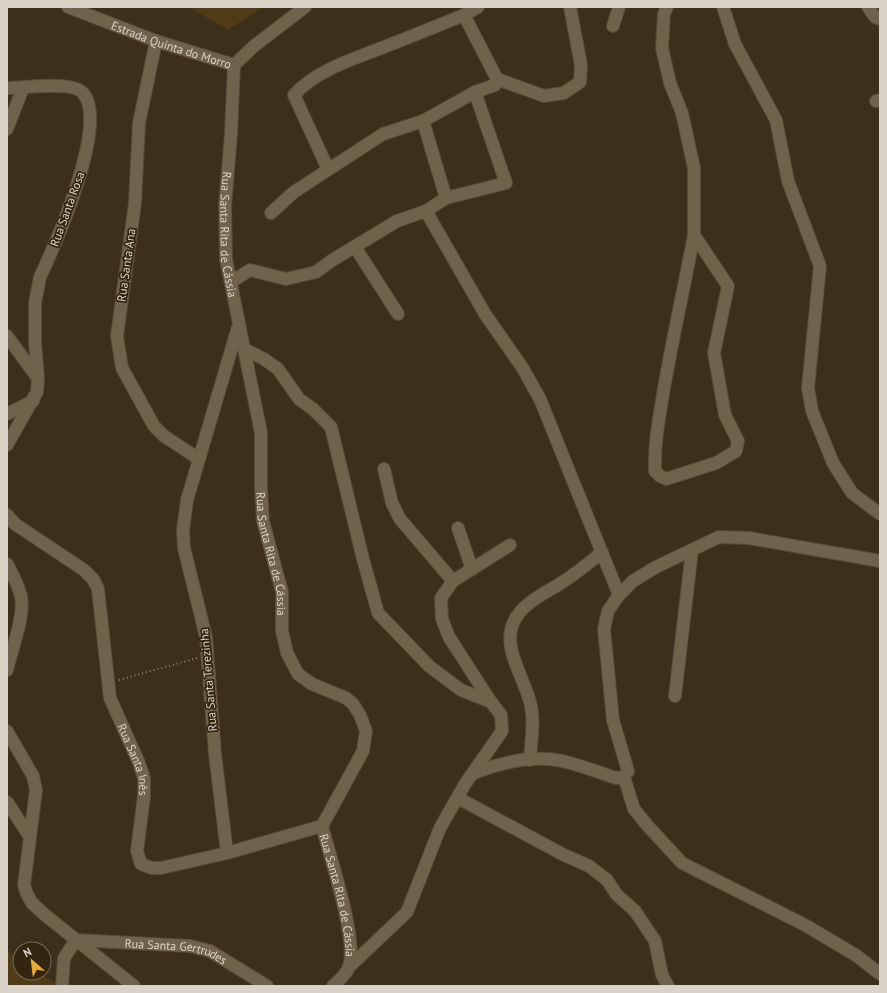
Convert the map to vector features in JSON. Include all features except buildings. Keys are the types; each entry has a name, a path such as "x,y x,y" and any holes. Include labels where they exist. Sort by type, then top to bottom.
{"street":[{"name":"Estrada Quinta do Morro","path":"68,7 156,41 234,65 254,46 305,7"},
{"path":"328,170 294,95 319,76 352,60 464,15 478,7"},
{"path":"464,15 497,79 544,96 564,93 580,82 581,65 570,7"},
{"path":"613,26 619,7"},
{"path":"667,7 664,14 662,48 670,83 682,113 694,168 694,235 680,314 671,345 657,432 655,471 666,479 716,463 736,451 738,442 725,415 714,353 728,286 694,235"},
{"path":"722,7 735,44 776,120 788,181 820,266 808,388 812,411 834,463 852,493 880,514"},
{"path":"868,7 875,17 880,19"},
{"name":"Rua Santa Ana","path":"156,41 139,123 135,203 117,336 122,368 154,426 164,436 199,459"},
{"name":"Rua Santa Rita de Cássia","path":"234,65 224,228 226,259 261,433 260,489 263,521 282,592 282,631 286,653 298,674 312,684 346,698 353,704 360,715 366,731 363,751 322,826 350,933 352,947 348,968 345,974 333,986"},
{"path":"271,213 294,192 383,134 423,121 475,92 495,85 497,79"},
{"name":"Rua Santa Rosa","path":"7,88 63,86 78,89 85,96 91,124 87,152 80,176 40,277 36,293 35,342 38,378 37,392 7,445"},
{"path":"7,130 23,88"},
{"path":"231,282 250,270 286,279 316,272 355,246 397,221 426,211 446,198 506,183 475,92"},
{"path":"423,121 446,198"},
{"path":"426,211 485,314 522,367 540,399 619,595"},
{"path":"355,246 398,314"},
{"name":"Rua Santa Terezinha","path":"227,853 215,754 207,655 202,617 184,548 183,538 187,500 239,324"},
{"path":"7,336 38,378"},
{"path":"244,349 264,359 278,369 299,399 313,409 331,427 363,559 378,613 429,666 461,690 491,702"},
{"path":"7,414 33,401"},
{"path":"384,469 392,503 400,519 453,581"},
{"name":"Rua Santa Inês","path":"7,515 15,524 84,570 93,578 98,589 110,698 139,763 144,778 144,796 137,851 141,864 152,868 161,868 227,853 322,826"},
{"path":"458,528 472,569"},
{"path":"474,773 502,762 530,760 562,761 616,778 624,777 628,771 613,720 604,629 608,611 619,595 633,581 656,567 719,537 749,538 880,560"},
{"path":"348,968 407,912 440,828 502,731 501,715 491,702 449,636 442,619 441,598 453,581 510,545"},
{"path":"675,696 692,550"},
{"path":"530,760 532,722 531,703 516,665 509,641 513,620 527,605 580,571 602,552"},
{"path":"7,564 20,593 21,601 7,670"},
{"path":"7,731 33,776 36,790 24,885 27,894 45,915 134,986"},
{"path":"624,777 634,809 682,863 805,925 857,956 880,974"},
{"path":"458,798 564,855 589,866 607,880 618,895 635,911 655,941 662,975 668,986"},
{"path":"7,802 30,837"},
{"path":"62,986 64,958 76,940"},
{"name":"Rua Santa Gertrudes","path":"76,940 190,946 216,954 267,986"}],"path":[{"path":"108,683 207,655"}],"shaded area":[{"path":"189,7 263,7 228,30"},
{"path":"7,951 12,954 12,981 52,981 60,986 7,986"}]}
